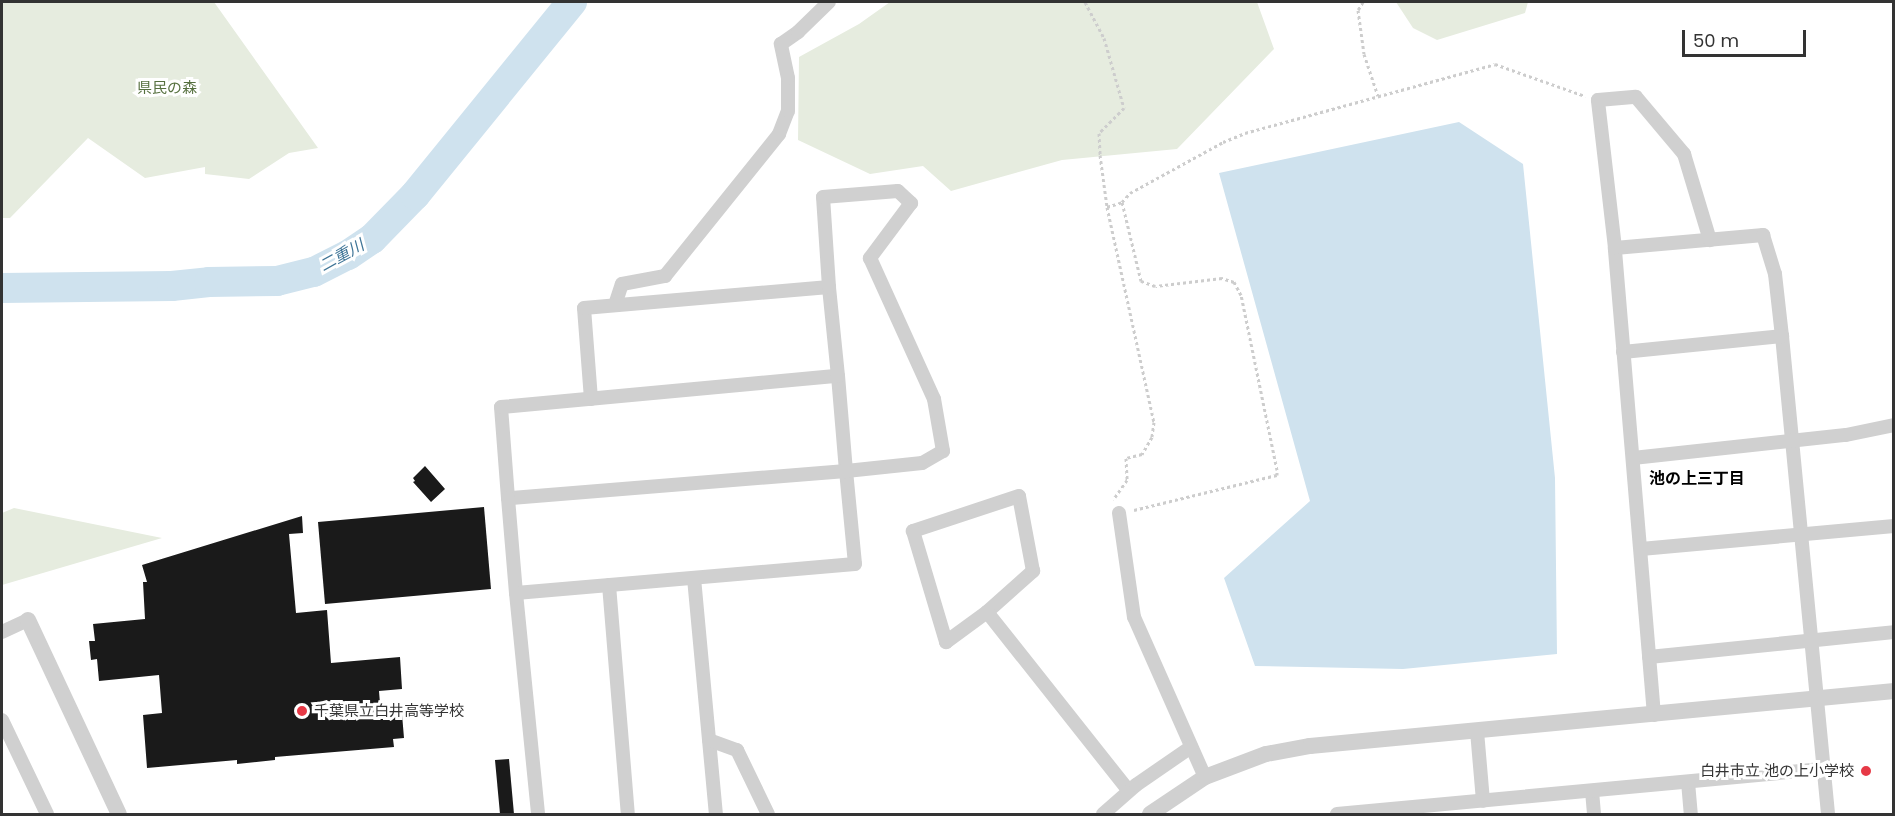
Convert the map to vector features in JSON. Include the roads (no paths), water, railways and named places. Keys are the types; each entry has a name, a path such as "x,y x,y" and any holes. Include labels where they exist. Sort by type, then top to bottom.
{"street":[{"path":"615,305 622,284 664,276 780,134 788,111 788,78 781,44 798,32 829,2"},
{"path":"1654,715 1615,248 1598,100 1636,97 1684,154 1710,240"},
{"path":"508,498 846,471 922,463 943,451 934,399 870,258 911,203 898,191 822,197 829,287 838,376 846,471 855,564 516,593"},
{"path":"1615,248 1763,235 1775,274 1782,336 1828,814"},
{"path":"591,399 584,308 829,287"},
{"path":"1623,352 1782,336"},
{"path":"538,814 516,593 501,407 838,376"},
{"path":"1634,458 1846,435 1893,425"},
{"path":"1019,496 1033,571 987,612 946,642 913,531 1019,496"},
{"path":"1119,513 1134,617 1205,777"},
{"path":"1641,549 1893,525"},
{"path":"694,578 716,814"},
{"path":"609,585 628,814"},
{"path":"987,612 1129,791"},
{"path":"2,632 28,620 119,814"},
{"path":"1649,657 1893,632"},
{"path":"1150,814 1205,777 1266,754 1310,746 1893,691"},
{"path":"2,720 47,814"},
{"path":"1477,731 1483,801"},
{"path":"709,740 737,750 768,814"},
{"path":"1103,814 1129,791 1191,747"},
{"path":"1337,814 1824,769"},
{"path":"1688,782 1691,814"},
{"path":"1592,791 1594,814"}],"water":[{"path":"1459,122 1523,164 1555,478 1557,654 1403,669 1255,666 1224,578 1310,501 1219,173"}],"waterway":[{"name":"二重川","path":"2,288 172,286 209,282 277,281 314,272 348,255 372,239 415,195 572,2"}],"place":[{"name":"千葉県立白井高等学校","path":"302,711"},
{"name":"白井市立 池の上小学校","path":"1866,771"}],"district":[{"name":"池の上三丁目","path":"1697,479"}],"park label":[{"name":"県民の森","path":"167,88"}]}
